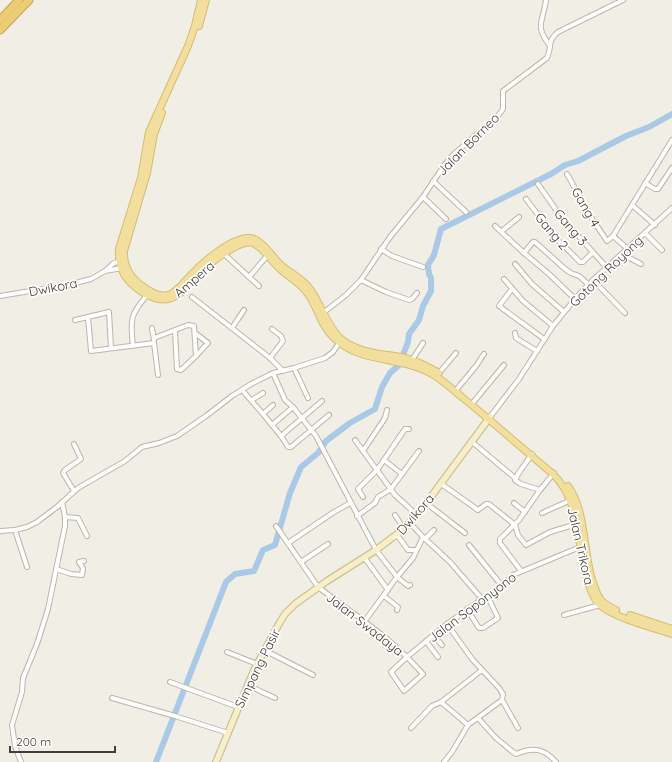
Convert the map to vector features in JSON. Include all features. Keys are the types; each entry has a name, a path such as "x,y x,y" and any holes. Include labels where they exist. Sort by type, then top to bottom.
{"highway":[{"path":"0,20 19,0"},
{"path":"0,30 29,0"}],"main road":[{"path":"200,17 201,0"},
{"path":"122,264 125,246 147,173 154,134 192,46 206,0"},
{"name":"Ampera","path":"122,264 134,280 144,288 162,295 169,295 175,291 200,265 224,248 241,239 253,238 265,246 282,266 306,283 312,291 339,342 364,355 409,360 431,368 489,418"},
{"name":"Ampera","path":"122,264 129,282 147,295 162,300 173,298 180,293 205,267 238,245 250,242 256,245 280,269 305,289 326,328 346,342 361,349 395,359"},
{"name":"Ampera","path":"409,360 432,374 472,403"},
{"name":"Jalan Trikora","path":"489,418 567,484 576,500 588,566 601,600 610,607 672,634"},
{"name":"Jalan Trikora","path":"554,473 564,486 571,500 590,588 600,605 614,614 672,629"}],"street":[{"path":"546,0 541,29 542,35 550,46"},
{"name":"Jalan Borneo","path":"324,313 346,295 361,280 381,249 423,197 445,164 454,154 497,117 503,109 503,91 545,60 549,55 551,39 558,32 623,0"},
{"path":"628,249 613,236 672,140"},
{"path":"646,182 657,189 672,168"},
{"name":"Gang 4","path":"567,174 605,240 613,236"},
{"path":"433,181 466,212"},
{"name":"Gang 3","path":"538,184 559,214 592,253 607,268"},
{"path":"423,197 446,219"},
{"name":"Gang 2","path":"526,199 556,238 580,261 583,262 592,253"},
{"path":"632,205 655,225"},
{"name":"Gotong Royong","path":"489,418 519,379 553,326 575,299 593,280 671,210"},
{"path":"502,231 519,217"},
{"path":"495,226 575,299"},
{"path":"645,233 662,250"},
{"path":"524,253 533,242 535,242 571,273 579,276 588,285"},
{"path":"381,249 392,256 423,267"},
{"path":"224,254 259,286"},
{"path":"622,254 641,264"},
{"path":"249,277 267,256"},
{"name":"Dwikora","path":"105,271 114,263 122,264"},
{"name":"Dwikora","path":"0,296 67,286 91,279 122,264"},
{"path":"515,264 532,284 564,312"},
{"path":"504,279 533,310 553,326"},
{"path":"361,280 386,292 409,300 412,299 417,293"},
{"path":"593,280 625,313"},
{"path":"512,288 499,306 544,339"},
{"path":"133,346 132,315 147,295"},
{"path":"192,298 270,358 283,370"},
{"path":"232,328 244,310"},
{"path":"75,320 107,312 110,313 111,348"},
{"path":"88,317 92,351 133,346 154,340 188,325 192,325 195,333 196,356"},
{"path":"152,328 158,375"},
{"path":"270,358 283,341 282,336 272,329"},
{"path":"175,331 177,370 181,370 208,343 195,333"},
{"path":"515,333 516,338 537,351"},
{"path":"0,531 15,530 37,522 57,507 74,491 125,461 139,448 159,443 177,436 242,390 273,373 294,368 328,356 339,342"},
{"path":"409,360 424,343"},
{"path":"439,374 456,353"},
{"path":"457,389 484,354"},
{"path":"472,403 504,365"},
{"path":"294,368 308,398"},
{"path":"273,373 285,400 293,407 316,436 376,550 397,577 408,586 410,585"},
{"path":"242,390 252,400 289,447 312,430 329,414"},
{"path":"252,400 263,393"},
{"path":"281,436 322,401"},
{"path":"263,414 274,405"},
{"path":"272,425 293,407"},
{"path":"363,451 385,418 386,410"},
{"name":"Dwikora","path":"318,587 376,550 404,529 417,515 489,418"},
{"path":"363,497 358,489 377,470 405,429 409,429"},
{"path":"355,440 369,462 377,470 395,495 417,515"},
{"path":"471,441 515,478 516,481 540,490"},
{"path":"74,444 81,459 64,470 63,473 74,491"},
{"path":"357,516 375,503 378,497 391,489 418,451"},
{"path":"515,478 532,455"},
{"path":"384,460 402,474"},
{"path":"521,571 500,539 515,525 554,473"},
{"path":"440,483 478,510 486,504 489,504 515,525 518,535 526,544 550,532 577,524"},
{"path":"542,513 571,500"},
{"path":"21,762 15,746 12,725 22,692 23,678 42,630 56,569 65,517 62,502"},
{"path":"288,543 350,503"},
{"path":"426,503 465,533"},
{"path":"514,503 525,512"},
{"path":"394,515 404,529"},
{"path":"65,517 78,518 87,536"},
{"path":"410,523 450,562 482,599"},
{"name":"Jalan Swadaya","path":"276,526 318,587 409,655"},
{"path":"15,530 27,567"},
{"path":"364,622 413,558 416,550 424,538 434,530"},
{"path":"397,535 408,550 416,550"},
{"path":"301,562 328,544"},
{"path":"469,545 502,586"},
{"name":"Jalan Soponyono","path":"409,655 423,674 404,690 391,672 409,655 433,635 467,609 482,599 488,597 513,575 580,547"},
{"path":"364,557 388,590"},
{"path":"56,569 71,574 82,575 83,568 79,562 84,560"},
{"name":"Simpang Pasir","path":"216,762 247,685 280,622 295,604 318,587"},
{"path":"384,596 398,607 397,610"},
{"path":"467,609 480,628 483,628 498,618 488,597"},
{"path":"564,615 600,605"},
{"path":"447,624 468,654 502,692 502,700 518,728"},
{"path":"433,635 442,645"},
{"path":"426,641 438,657"},
{"path":"264,650 313,675"},
{"path":"227,652 257,664"},
{"path":"411,728 432,706 441,702 482,670"},
{"path":"170,682 238,707"},
{"path":"247,685 275,698"},
{"path":"112,698 177,716 228,733"},
{"path":"444,762 452,752 468,725 502,700"},
{"path":"441,702 468,725"},
{"path":"478,718 496,738 516,754 531,749 537,750 547,753 556,762"}],"waterway":[{"path":"156,762 226,582 235,574 254,571 263,550 275,545 290,493 301,467 318,453 326,441 350,423 375,409 382,387 390,373 399,365 408,342 409,334 419,320 423,306 431,291 431,278 428,265 434,255 441,229 551,174 565,165 578,161 626,136 649,127 672,114"}]}
